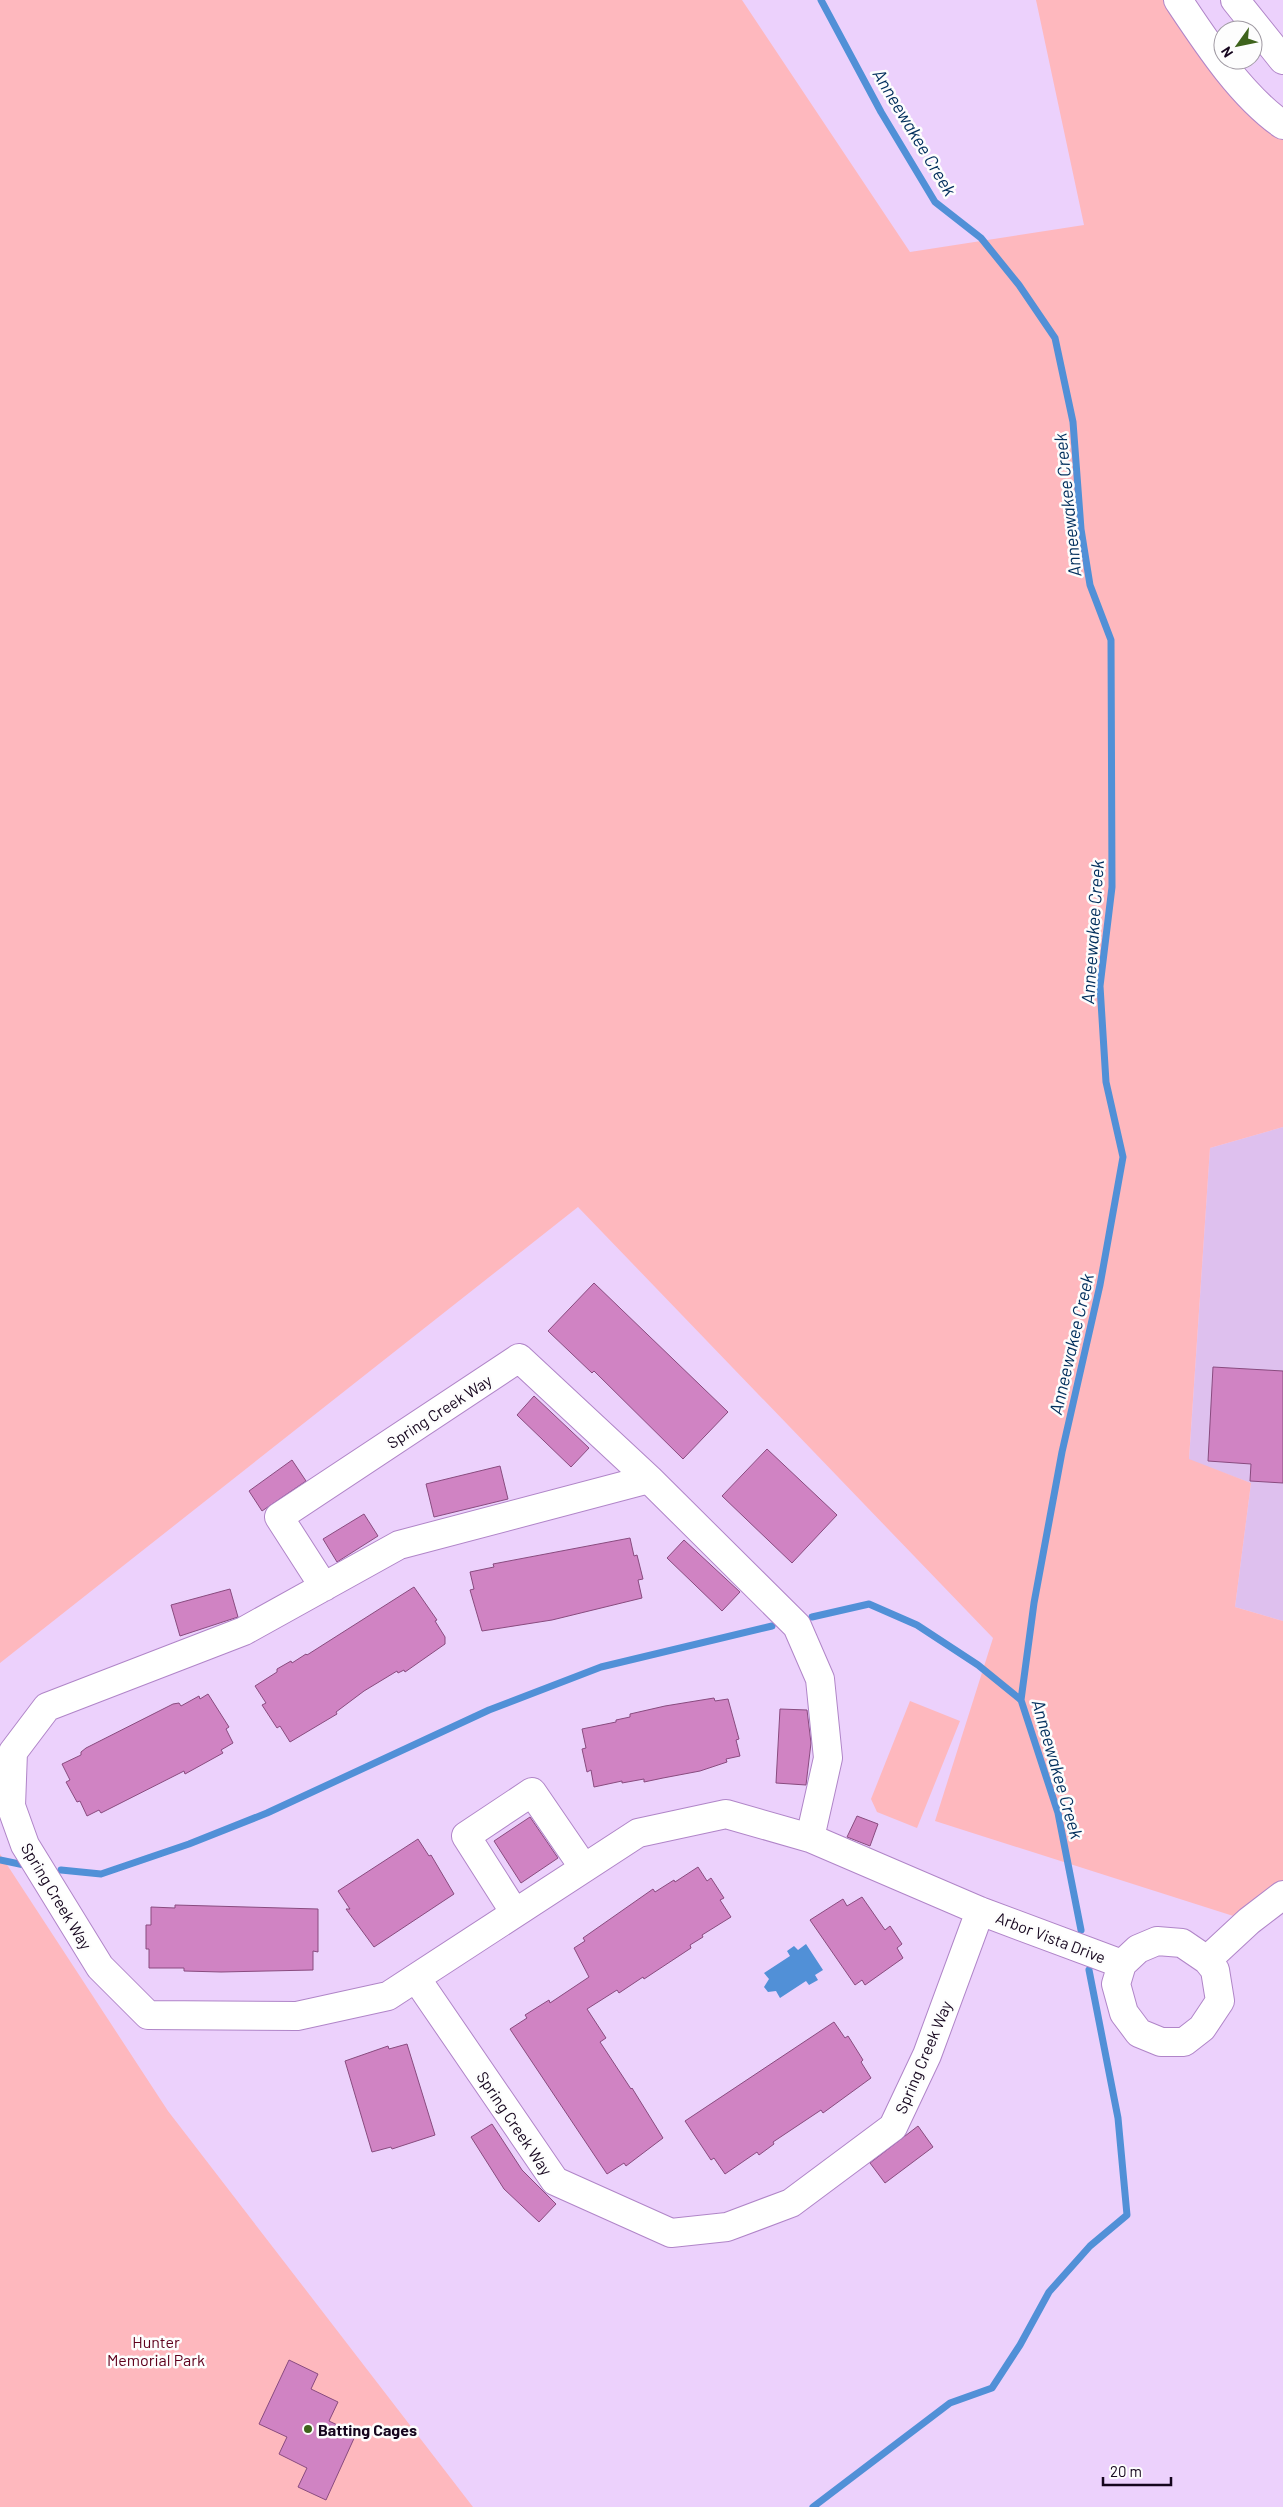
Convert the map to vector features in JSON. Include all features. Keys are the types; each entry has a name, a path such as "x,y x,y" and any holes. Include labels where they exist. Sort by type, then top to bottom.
{"street":[{"path":"1178,0 1205,42 1237,81 1283,125"},
{"path":"1235,0 1283,60"},
{"name":"Spring Creek Way","path":"324,1586 279,1517 519,1358 649,1479 797,1626 820,1679 828,1758 810,1838"},
{"name":"Spring Creek Way","path":"416,1978 555,2181 671,2233 727,2227 791,2203 893,2127 912,2090 927,2055 980,1911 810,1838 726,1814 638,1833 388,1996 296,2016 148,2015 100,1967 25,1845 11,1806 13,1752 46,1707 244,1631 399,1544 649,1479"},
{"path":"515,1913 466,1836 532,1792 584,1868"},
{"path":"1207,1960 1249,1921 1283,1895"},
{"name":"Arbor Vista Drive","path":"980,1911 1122,1964"},
{"name":"Arbor Vista Drive","path":"1158,1941 1182,1942 1207,1960 1215,1970 1220,2001 1202,2028 1184,2042 1160,2042 1139,2033 1124,2013 1116,1984 1122,1964 1138,1949 1158,1941"}],"shaded area":[{"path":"1283,1127 1283,1621 1235,1607 1251,1483 1189,1460 1210,1148"}],"green space":[{"path":"0,0 742,0 910,252 1084,225 1036,0 1178,0 1213,42 1213,70 1237,70 1283,125 1283,1127 1210,1148 1189,1459 1251,1483 1235,1607 1283,1621 1283,1895 1249,1921 935,1821 993,1638 578,1207 0,1663"},
{"path":"910,1701 960,1721 917,1828 877,1812 871,1799"},
{"name":"Hunter Memorial Park","path":"0,1854 168,2111 473,2507 0,2507"}],"water":[{"path":"806,1944 823,1970 815,1975 818,1980 809,1985 806,1981 780,1998 776,1991 768,1992 764,1987 769,1979 764,1973 790,1956 787,1951 794,1946 798,1950"}],"building":[{"path":"594,1283 728,1412 683,1459 594,1371 592,1373 548,1331"},
{"path":"1213,1367 1283,1371 1283,1483 1250,1481 1251,1464 1208,1461"},
{"path":"534,1396 589,1448 571,1467 517,1415"},
{"path":"767,1449 837,1515 792,1563 722,1496"},
{"path":"292,1460 306,1481 262,1511 249,1491"},
{"path":"500,1466 508,1499 434,1517 426,1484"},
{"path":"364,1514 378,1536 337,1562 323,1539"},
{"path":"630,1538 634,1556 637,1555 643,1579 638,1580 642,1598 552,1620 482,1631 470,1590 474,1589 470,1572 494,1567 493,1564"},
{"path":"684,1540 740,1592 722,1611 667,1558"},
{"path":"414,1587 437,1620 435,1621 445,1637 445,1644 405,1672 404,1670 398,1673 397,1671 364,1691 336,1712 337,1714 290,1742 280,1726 277,1728 262,1705 266,1703 255,1686 277,1672 277,1669 307,1655"},
{"path":"230,1589 238,1617 180,1636 171,1605"},
{"path":"208,1694 229,1727 226,1729 233,1743 221,1750 223,1753 185,1774 184,1771 101,1813 99,1810 87,1816 80,1801 77,1802 66,1782 70,1780 62,1764 81,1755 81,1752 86,1748 173,1704 179,1703 181,1706 199,1696 200,1699"},
{"path":"714,1698 715,1701 728,1699 739,1739 736,1740 740,1756 726,1759 727,1762 700,1771 644,1782 644,1779 622,1783 622,1781 594,1787 591,1770 587,1772 582,1749 586,1748 582,1729 616,1722 616,1720 630,1717 630,1714"},
{"path":"780,1709 807,1710 811,1743 806,1785 776,1783"},
{"path":"857,1816 878,1824 870,1846 847,1837"},
{"path":"530,1817 558,1858 521,1883 494,1841"},
{"path":"418,1839 429,1856 431,1855 454,1894 374,1947 346,1909 350,1909 338,1891"},
{"path":"698,1867 707,1881 711,1878 724,1898 720,1900 731,1917 702,1935 703,1937 690,1945 691,1948 644,1979 643,1977 619,1993 617,1990 587,2009 606,2038 600,2042 632,2088 663,2138 626,2166 624,2163 607,2174 510,2029 527,2018 525,2015 549,2000 550,2003 589,1977 574,1948 585,1941 583,1938 653,1889 655,1892"},
{"path":"862,1897 885,1930 890,1926 902,1944 897,1948 903,1958 865,1985 862,1980 855,1985 810,1920 843,1899 847,1906"},
{"path":"175,1905 318,1909 318,1952 313,1951 313,1970 221,1972 184,1971 184,1968 149,1968 149,1949 146,1949 146,1925 151,1925 151,1907 175,1908"},
{"path":"834,2022 845,2038 848,2036 863,2060 861,2062 871,2078 823,2113 821,2110 773,2142 774,2144 759,2155 757,2152 725,2174 714,2158 711,2160 685,2121"},
{"path":"407,2044 435,2135 392,2149 391,2147 372,2152 345,2061 388,2046 389,2049"},
{"path":"492,2124 522,2170 556,2204 539,2222 504,2189 471,2137"},
{"path":"918,2126 933,2147 885,2183 870,2163"},
{"name":"Batting Cages","path":"289,2360 318,2374 311,2389 338,2402 329,2421 356,2434 326,2500 298,2487 307,2468 279,2454 287,2437 259,2424"}],"waterway":[{"name":"Anneewakee Creek","path":"821,0 881,112 935,202 981,238 1019,285 1055,338 1073,422 1081,529 1090,585 1111,640 1112,887 1100,986 1106,1082 1123,1157 1100,1285 1062,1452 1034,1603 1021,1700 1058,1813 1081,1930"},
{"path":"812,1617 869,1604 917,1625 978,1665 1021,1700"},
{"path":"61,1870 101,1874 189,1844 267,1813 489,1710 601,1667 772,1626"},
{"path":"0,1860 29,1866"},
{"path":"813,2507 950,2403 992,2388 1020,2345 1049,2292 1090,2246 1127,2215 1118,2118 1089,1970"}],"place":[{"name":"Batting Cages","path":"308,2429"}]}
